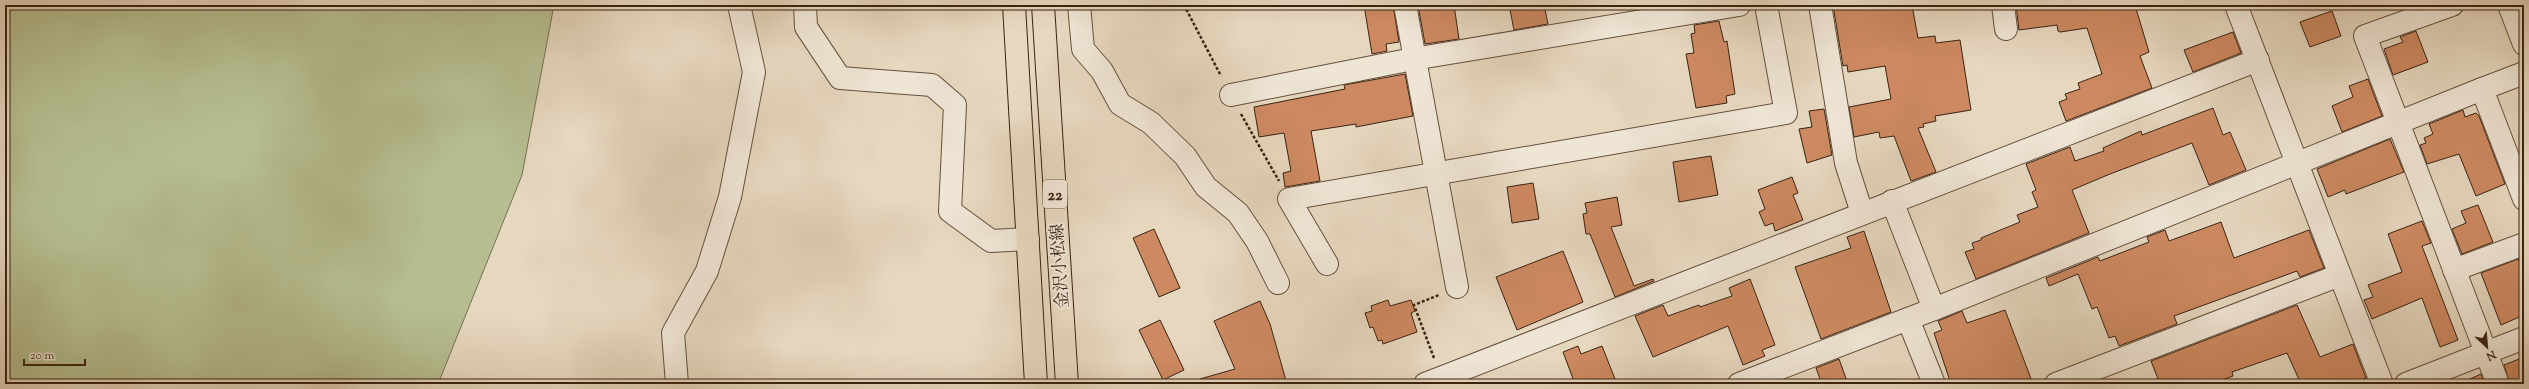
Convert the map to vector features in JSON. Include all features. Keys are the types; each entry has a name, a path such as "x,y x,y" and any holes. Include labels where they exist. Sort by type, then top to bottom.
{"main road":[{"name":"金沢小松線","path":"1014,5 1036,384"},
{"name":"金沢小松線","path":"1043,5 1067,384"}],"street":[{"path":"678,384 673,333 707,271 730,197 754,72 740,5"},
{"path":"805,5 806,27 840,78 932,85 955,105 950,211 991,241 1028,239"},
{"path":"1079,5 1083,49 1102,71 1120,104 1151,123 1185,156 1206,187 1238,213 1257,241 1278,283"},
{"path":"1405,5 1413,59 1437,175 1457,286"},
{"path":"1231,95 1413,59 1739,5"},
{"path":"1327,264 1289,199 1437,175 1786,113 1766,5"},
{"path":"1820,5 1846,163 1862,213"},
{"path":"2003,5 2006,29"},
{"path":"2236,5 2382,384"},
{"path":"2452,5 2364,36 2498,384"},
{"path":"2509,5 2524,44"},
{"path":"1437,382 1892,201 2258,60"},
{"path":"1739,384 1934,309 2297,162 2524,73"},
{"path":"2482,89 2524,199"},
{"path":"1892,201 1934,309"},
{"path":"2454,270 2524,244"},
{"path":"2056,384 2340,275"},
{"path":"1908,319 1934,384"},
{"path":"2406,384 2524,338"}],"path":[{"path":"1437,382 1414,305 1457,286"}],"green space":[{"path":"5,5 554,5 522,175 440,379 434,384 5,384"}],"building":[{"path":"1364,5 1393,5 1399,42 1386,44 1387,51 1372,54"},
{"path":"1418,5 1421,5 1422,9 1454,5 1459,39 1425,44"},
{"path":"1509,5 1544,5 1548,24 1514,30"},
{"path":"1833,5 1912,5 1918,38 1935,36 1936,43 1960,40 1971,110 1935,116 1936,121 1923,124 1924,127 1918,128 1936,172 1911,181 1894,136 1880,138 1879,132 1854,137 1849,107 1891,99 1885,66 1848,72 1847,65 1843,66"},
{"path":"2016,5 2135,5 2149,52 2140,56 2152,88 2066,121 2059,102 2067,99 2065,94 2080,89 2078,83 2102,74 2087,28 2060,32 2058,31 2057,25 2019,30"},
{"path":"2332,11 2341,36 2310,47 2300,22"},
{"path":"1719,21 1724,42 1727,41 1735,94 1726,96 1727,103 1696,108 1686,54 1694,53 1691,34 1695,33 1694,25"},
{"path":"2416,31 2428,62 2393,75 2384,49 2403,42 2400,37"},
{"path":"2233,32 2241,53 2193,72 2184,50"},
{"path":"1405,74 1413,116 1356,127 1356,124 1311,131 1320,181 1285,187 1283,173 1291,171 1284,133 1259,137 1254,107 1345,89 1344,85"},
{"path":"2368,79 2382,116 2342,132 2332,106 2353,97 2349,86"},
{"path":"2213,108 2223,135 2230,132 2246,170 2209,185 2192,143 2110,174 2072,190 2089,233 1976,279 1965,252 1974,249 1972,243 2020,222 2017,215 2038,207 2032,192 2036,190 2026,164 2070,147 2075,161 2104,151 2103,148 2141,131 2142,135"},
{"path":"1824,109 1832,155 1807,163 1799,129 1812,127 1809,111"},
{"path":"2463,110 2465,117 2476,113 2479,116 2505,184 2476,196 2459,154 2427,164 2420,145 2426,143 2424,138 2433,134 2429,124"},
{"path":"2390,139 2404,172 2346,194 2345,190 2328,197 2317,169"},
{"path":"1711,156 1718,195 1679,202 1673,162"},
{"path":"1792,177 1798,193 1793,195 1803,220 1775,231 1773,223 1765,226 1759,212 1765,209 1758,190"},
{"path":"1533,183 1539,219 1512,223 1507,187"},
{"path":"1617,197 1622,225 1611,227 1634,286 1653,279 1654,281 1615,297 1590,234 1586,234 1583,214 1587,213 1585,203"},
{"path":"2478,205 2493,242 2462,254 2452,229 2466,223 2461,211"},
{"path":"2422,221 2431,243 2422,246 2458,340 2440,347 2422,298 2372,319 2364,300 2373,297 2368,285 2402,272 2388,234"},
{"path":"2221,222 2234,258 2309,230 2324,268 2300,277 2297,271 2174,316 2177,324 2119,346 2115,336 2109,338 2097,307 2092,309 2078,274 2049,286 2046,278 2098,257 2100,261 2149,242 2147,237 2165,230 2169,241"},
{"path":"1154,229 1180,288 1159,297 1133,238"},
{"path":"1864,231 1891,312 1821,339 1795,267 1851,248 1847,237"},
{"path":"1563,251 1583,302 1517,330 1496,277"},
{"path":"2518,259 2524,272 2524,315 2501,325 2481,273"},
{"path":"1750,279 1775,345 1762,350 1765,356 1743,365 1728,326 1653,357 1635,316 1663,305 1668,316 1699,305 1700,307 1732,296 1729,288"},
{"path":"1388,300 1390,306 1411,300 1415,311 1411,313 1417,332 1383,344 1382,340 1378,341 1373,327 1370,328 1365,313 1372,311 1371,306"},
{"path":"1260,301 1270,324 1287,384 1200,384 1200,379 1235,369 1214,321"},
{"path":"2297,305 2320,357 2353,344 2366,378 2352,384 2301,384 2287,353 2232,372 2233,376 2212,384 2160,384 2151,361"},
{"path":"2005,310 2033,384 1951,384 1934,333 1942,330 1938,321 1962,311 1967,323"},
{"path":"1160,320 1184,370 1163,380 1139,330"},
{"path":"1578,346 1581,354 1602,346 1617,384 1575,384 1563,352"},
{"path":"2524,357 2524,384 2510,384 2504,365"},
{"path":"1839,359 1848,384 1822,384 1816,368"},
{"path":"2481,374 2485,384 2459,384"}]}
